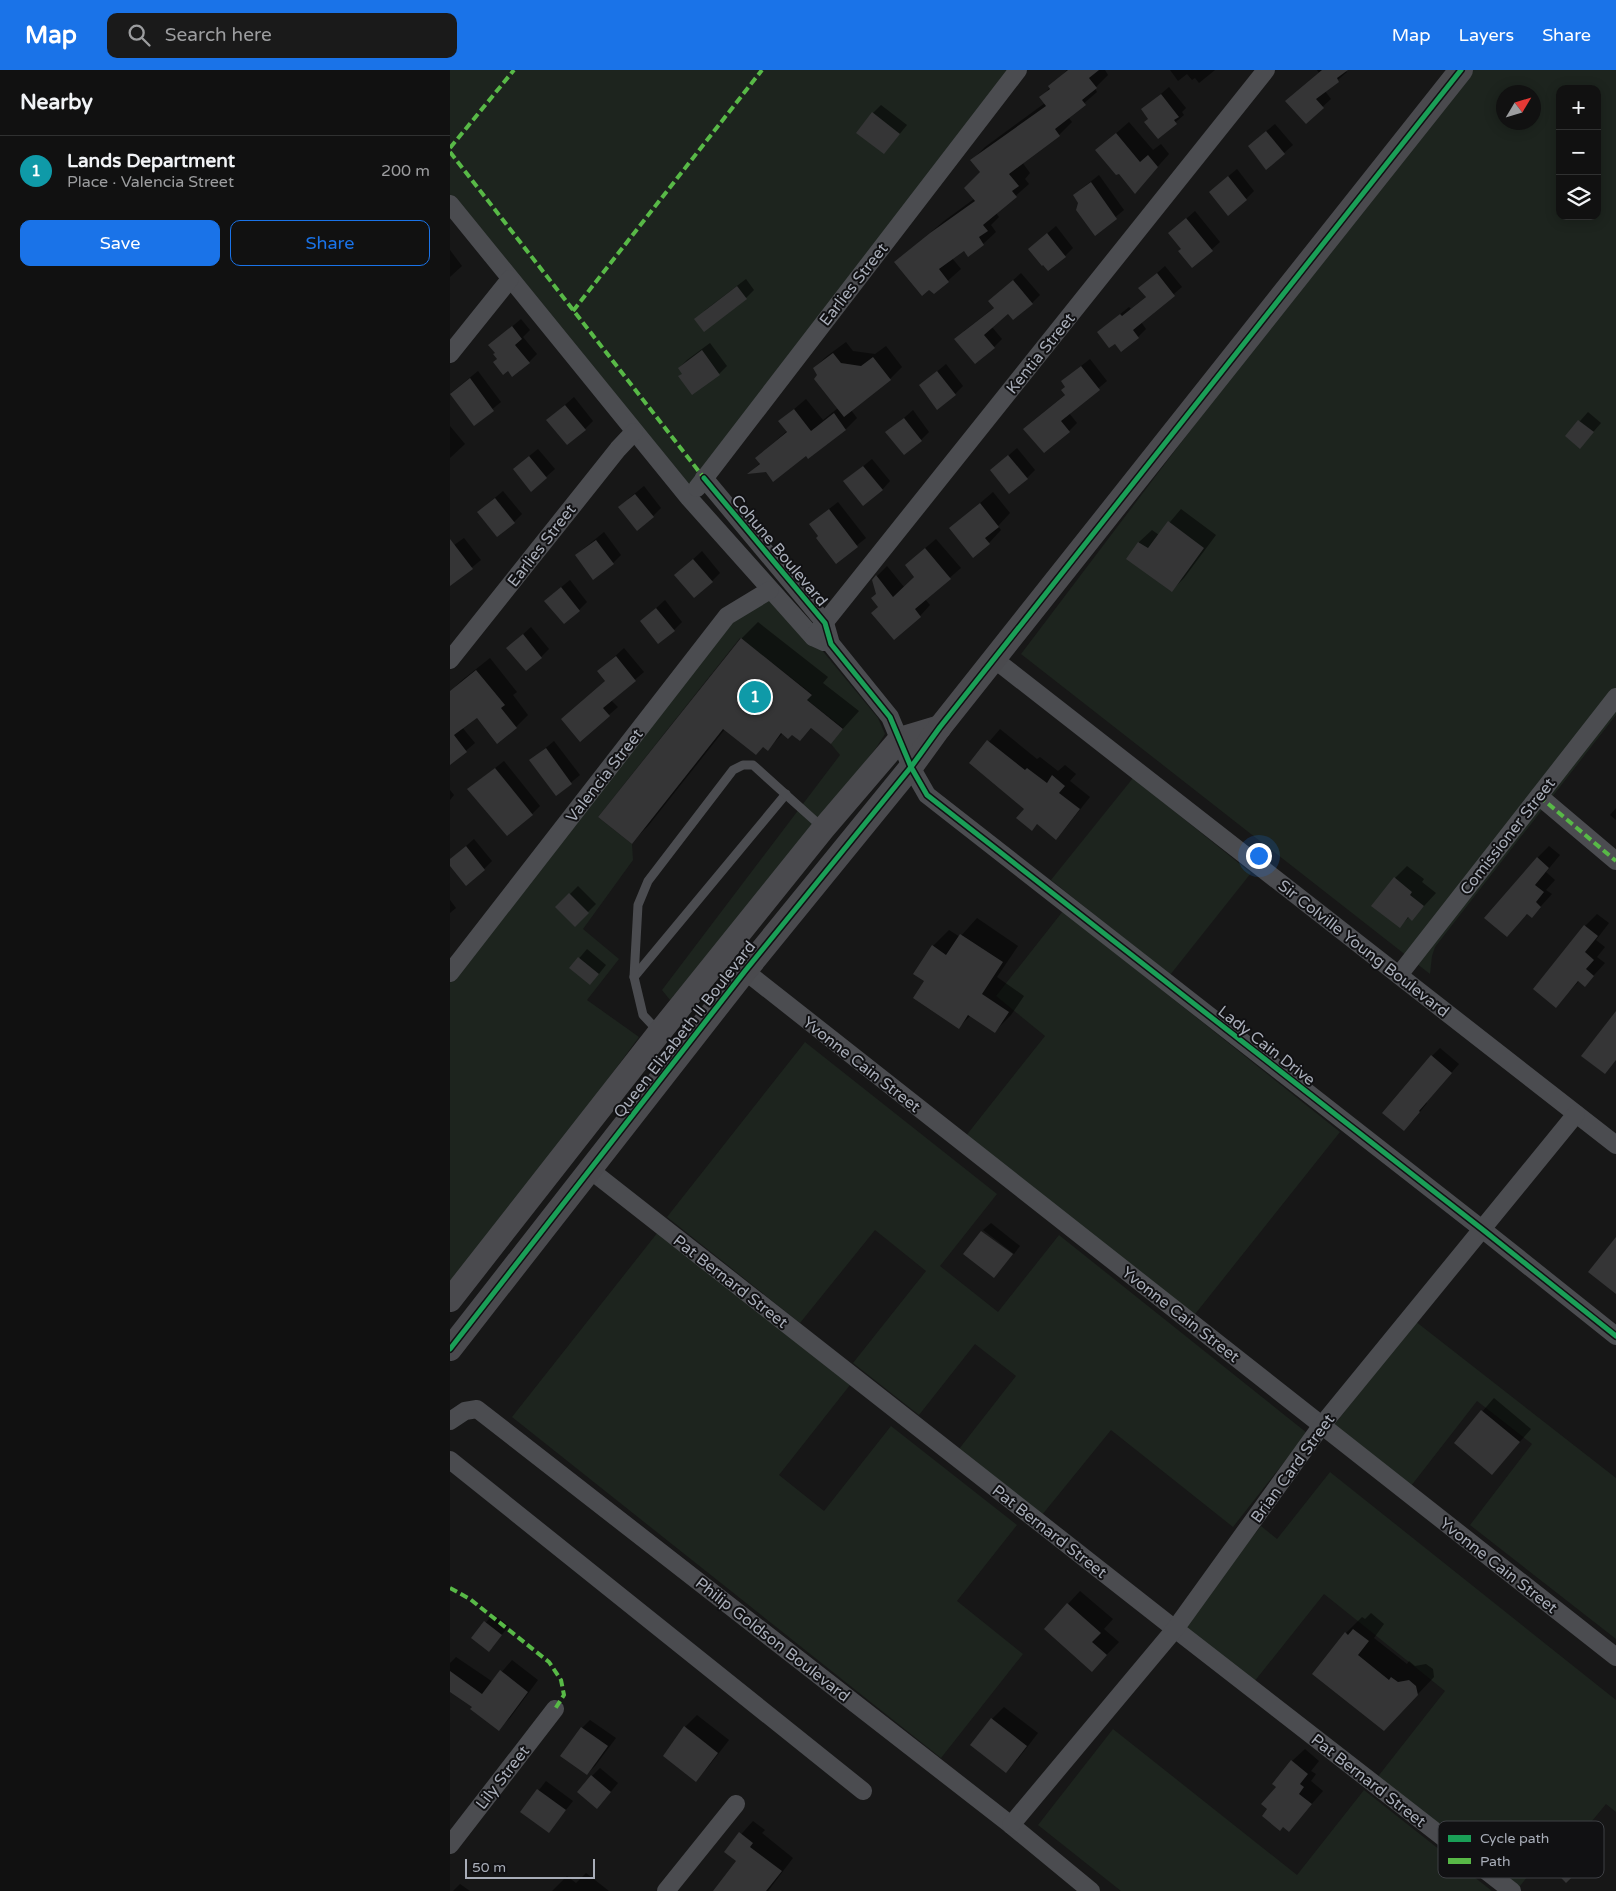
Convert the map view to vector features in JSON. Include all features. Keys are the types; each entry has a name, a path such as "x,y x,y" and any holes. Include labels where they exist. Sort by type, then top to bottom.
{"street":[{"name":"Earlies Street","path":"689,498 1018,70"},
{"name":"Kentia Street","path":"813,637 1266,70"},
{"name":"Queen Elizabeth II Boulevard","path":"450,1350 745,971 911,768 940,727 1461,70"},
{"name":"Cohune Boulevard","path":"450,204 689,498 813,637 831,644"},
{"path":"450,354 510,279"},
{"name":"Earlies Street","path":"450,660 618,449 634,432"},
{"name":"Cohune Boulevard","path":"704,478 825,623 831,644 890,717 900,739"},
{"name":"Valencia Street","path":"450,973 727,616 770,590"},
{"name":"Sir Colville Young Boulevard","path":"994,659 1616,1145"},
{"name":"Comissioner Street","path":"1399,975 1616,697"},
{"path":"900,739 940,727"},
{"name":"Queen Elizabeth II Boulevard","path":"450,1300 660,1032 823,829 900,739"},
{"name":"Lady Cain Drive","path":"900,739 911,768 927,795 1616,1336"},
{"path":"1538,796 1616,862"},
{"path":"823,829 846,848"},
{"name":"Yvonne Cain Street","path":"745,971 1616,1657"},
{"path":"660,1032 682,1051"},
{"name":"Brian Card Street","path":"1011,1825 1175,1630 1322,1425 1576,1114"},
{"name":"Pat Bernard Street","path":"590,1169 1175,1630 1438,1834"},
{"name":"Philip Goldson Boulevard","path":"450,1421 465,1411 477,1409 1011,1825 1092,1891"},
{"path":"450,1460 863,1791"},
{"name":"Lily Street","path":"450,1845 555,1710"},
{"path":"666,1891 736,1804"},
{"name":"Pat Bernard Street","path":"1495,1878 1512,1891"}],"lane":[{"path":"660,1032 643,1015 634,976 638,905 648,881 733,770 743,764 753,765 823,829"},
{"path":"634,976 786,794"}],"shaded area":[{"path":"450,70 1018,70 689,498 450,202"},
{"path":"1463,70 1616,70 1616,715 1435,947 1430,974 1021,654"},
{"path":"770,590 878,718 885,734 821,819 670,1000 662,990 840,755 831,744 843,728 807,700 812,694 740,638 598,817 632,844 633,860 583,929 619,959 587,1000 639,1037 450,1294 450,973 727,616"},
{"path":"1133,778 1251,873 1170,975 1051,880"},
{"path":"1063,911 1340,1132 1192,1318 965,1137 1045,1036 996,996"},
{"path":"805,1042 997,1194 940,1266 998,1312 1059,1235 1307,1433 1233,1527 1111,1430 1042,1515 959,1449 1016,1376 975,1344 919,1415 853,1363 926,1271 875,1230 800,1323 667,1217"},
{"path":"658,1232 850,1385 779,1475 824,1511 891,1426 1017,1525 957,1601 1023,1654 941,1758 512,1417"},
{"path":"1415,1321 1616,1478 1616,1639 1470,1525 1532,1444 1477,1401 1411,1486 1334,1425"},
{"path":"1330,1472 1616,1700 1616,1812 1606,1804 1592,1821 1438,1821 1438,1829 1376,1779 1445,1691 1324,1594 1254,1682 1183,1625 1261,1526 1277,1539"},
{"path":"1113,1729 1297,1875 1364,1790 1438,1848 1438,1878 1476,1878 1492,1891 1121,1891 1038,1825"},
{"path":"1500,1878 1526,1878 1516,1891"}],"building":[{"path":"1068,70 1099,70 1089,78 1097,88 1082,100 1086,105 1055,129 1060,136 1009,174 1019,186 1012,191 1017,197 983,225 988,231 979,237 984,245 968,257 964,251 939,269 949,282 934,294 929,290 922,296 894,262 930,233 975,201 964,188 980,172 970,160 1046,106 1039,97 1050,89 1048,86"},
{"path":"1322,70 1348,70 1337,78 1339,82 1316,99 1324,108 1306,124 1285,101"},
{"path":"1161,94 1179,117 1174,120 1177,124 1158,139 1144,122 1148,119 1141,109"},
{"path":"872,112 900,134 884,154 856,133"},
{"path":"1266,131 1285,154 1266,170 1248,146"},
{"path":"1116,133 1140,162 1148,155 1158,167 1135,194 1119,174 1116,175 1095,150"},
{"path":"1228,176 1247,200 1228,216 1209,192"},
{"path":"1091,182 1117,219 1095,236 1076,210 1078,203 1073,195"},
{"path":"1186,218 1213,251 1192,268 1178,251 1181,249 1168,233"},
{"path":"1047,233 1066,257 1048,271 1028,249"},
{"path":"1157,273 1175,296 1133,330 1139,338 1121,352 1115,344 1109,348 1097,332 1120,314 1122,316 1146,297 1138,288"},
{"path":"1013,280 1033,304 1013,320 1008,314 984,335 995,348 975,364 954,339 994,308 988,301"},
{"path":"737,286 747,299 704,332 694,319"},
{"path":"512,326 522,339 515,345 530,363 512,377 508,371 503,375 493,362 497,359 493,354 495,353 488,345"},
{"path":"702,350 720,375 692,395 678,376 682,374 678,368"},
{"path":"833,353 841,363 861,366 873,357 891,380 844,417 814,379 817,375 813,368"},
{"path":"1081,366 1100,390 1061,421 1070,432 1044,453 1023,429 1065,395 1061,390 1065,387 1061,381"},
{"path":"937,371 956,395 937,410 919,385"},
{"path":"470,378 494,411 474,426 450,394"},
{"path":"565,405 586,430 567,445 546,420"},
{"path":"794,409 811,431 834,413 846,430 808,459 806,456 773,482 766,472 747,474 760,464 755,458 787,432 778,421"},
{"path":"904,418 922,441 904,455 885,432"},
{"path":"1578,420 1594,432 1580,449 1565,436"},
{"path":"1008,455 1028,479 1009,494 990,470"},
{"path":"529,456 547,478 531,492 513,469"},
{"path":"863,466 883,490 863,506 843,481"},
{"path":"635,494 654,517 637,531 618,507"},
{"path":"495,498 515,523 497,537 477,512"},
{"path":"980,503 999,527 985,538 990,544 973,558 949,528"},
{"path":"829,509 858,547 836,564 816,538 818,536 809,524"},
{"path":"1168,521 1204,548 1172,592 1126,559 1138,542 1148,548"},
{"path":"450,539 473,569 450,586"},
{"path":"596,540 614,564 593,580 575,555"},
{"path":"925,548 951,579 915,609 921,617 894,640 871,613 878,607 871,598 876,594 872,580 876,575 893,597 914,577 905,565"},
{"path":"693,559 713,582 694,598 674,575"},
{"path":"561,587 580,611 564,624 544,601"},
{"path":"656,608 675,631 658,644 640,621"},
{"path":"523,634 542,658 526,671 506,648"},
{"path":"741,638 812,695 807,700 843,729 831,744 811,728 800,741 792,735 788,739 781,733 768,751 763,747 756,755 723,729 632,844 598,817"},
{"path":"616,656 636,681 603,708 610,716 580,742 561,719 605,681 597,671"},
{"path":"476,670 505,705 501,708 517,728 497,744 477,718 454,735 467,752 450,765 450,691"},
{"path":"987,740 1025,770 1027,768 1047,783 1052,775 1065,786 1059,793 1080,809 1056,840 1037,824 1032,831 1016,818 1024,809 969,763"},
{"path":"546,748 572,784 556,796 529,760"},
{"path":"495,768 533,815 507,836 467,789"},
{"path":"466,846 485,870 466,886 450,866 450,859"},
{"path":"1537,857 1549,868 1535,885 1544,892 1536,902 1541,907 1532,918 1527,914 1507,937 1484,918"},
{"path":"1394,877 1412,892 1410,895 1424,906 1412,921 1408,917 1400,928 1371,906"},
{"path":"569,893 589,913 575,927 555,907"},
{"path":"1584,925 1598,936 1585,952 1594,960 1586,969 1594,976 1585,987 1578,981 1556,1008 1533,989"},
{"path":"960,934 1003,962 982,994 1009,1012 995,1033 968,1015 959,1029 913,998 924,981 913,974 932,945 946,955"},
{"path":"578,957 599,974 590,985 569,968"},
{"path":"1616,1011 1616,1060 1605,1074 1581,1056"},
{"path":"1431,1055 1452,1073 1404,1131 1382,1113"},
{"path":"981,1231 1013,1254 994,1278 963,1254"},
{"path":"1616,1237 1616,1294 1588,1272"},
{"path":"1481,1410 1520,1442 1492,1475 1454,1443"},
{"path":"1067,1603 1101,1633 1092,1642 1107,1655 1092,1672 1044,1629"},
{"path":"484,1621 502,1635 489,1652 471,1638"},
{"path":"1353,1629 1369,1641 1358,1655 1389,1680 1391,1677 1398,1682 1409,1680 1416,1686 1418,1695 1384,1731 1312,1674 1345,1632 1348,1635"},
{"path":"500,1670 528,1692 499,1731 470,1709 472,1707 450,1692 450,1671 482,1694"},
{"path":"991,1718 1027,1746 1006,1773 970,1745"},
{"path":"684,1726 718,1753 696,1782 663,1756"},
{"path":"581,1727 608,1746 587,1775 560,1756"},
{"path":"1291,1760 1308,1774 1300,1784 1304,1787 1299,1794 1312,1804 1289,1832 1283,1827 1280,1831 1262,1816 1267,1809 1261,1804 1276,1787 1272,1784"},
{"path":"591,1775 611,1792 597,1809 577,1792"},
{"path":"537,1789 566,1810 549,1833 520,1812"},
{"path":"739,1832 753,1843 750,1847 782,1871 766,1891 713,1891 736,1861 724,1852"},
{"path":"1561,1878 1571,1878 1566,1883"}],"marked path":[{"path":"450,148 514,70"},
{"path":"573,311 762,70"},
{"path":"450,152 704,478"},
{"path":"1539,796 1616,861"},
{"path":"450,1588 470,1599 549,1662 561,1680 564,1695 555,1709"}],"cycle path":[{"path":"450,1349 745,971 911,767 940,727 1461,70"},
{"path":"704,478 825,623 831,644 890,717 911,767 927,795 1616,1336"}],"place":[{"name":"Lands Department","path":"755,697"}]}
